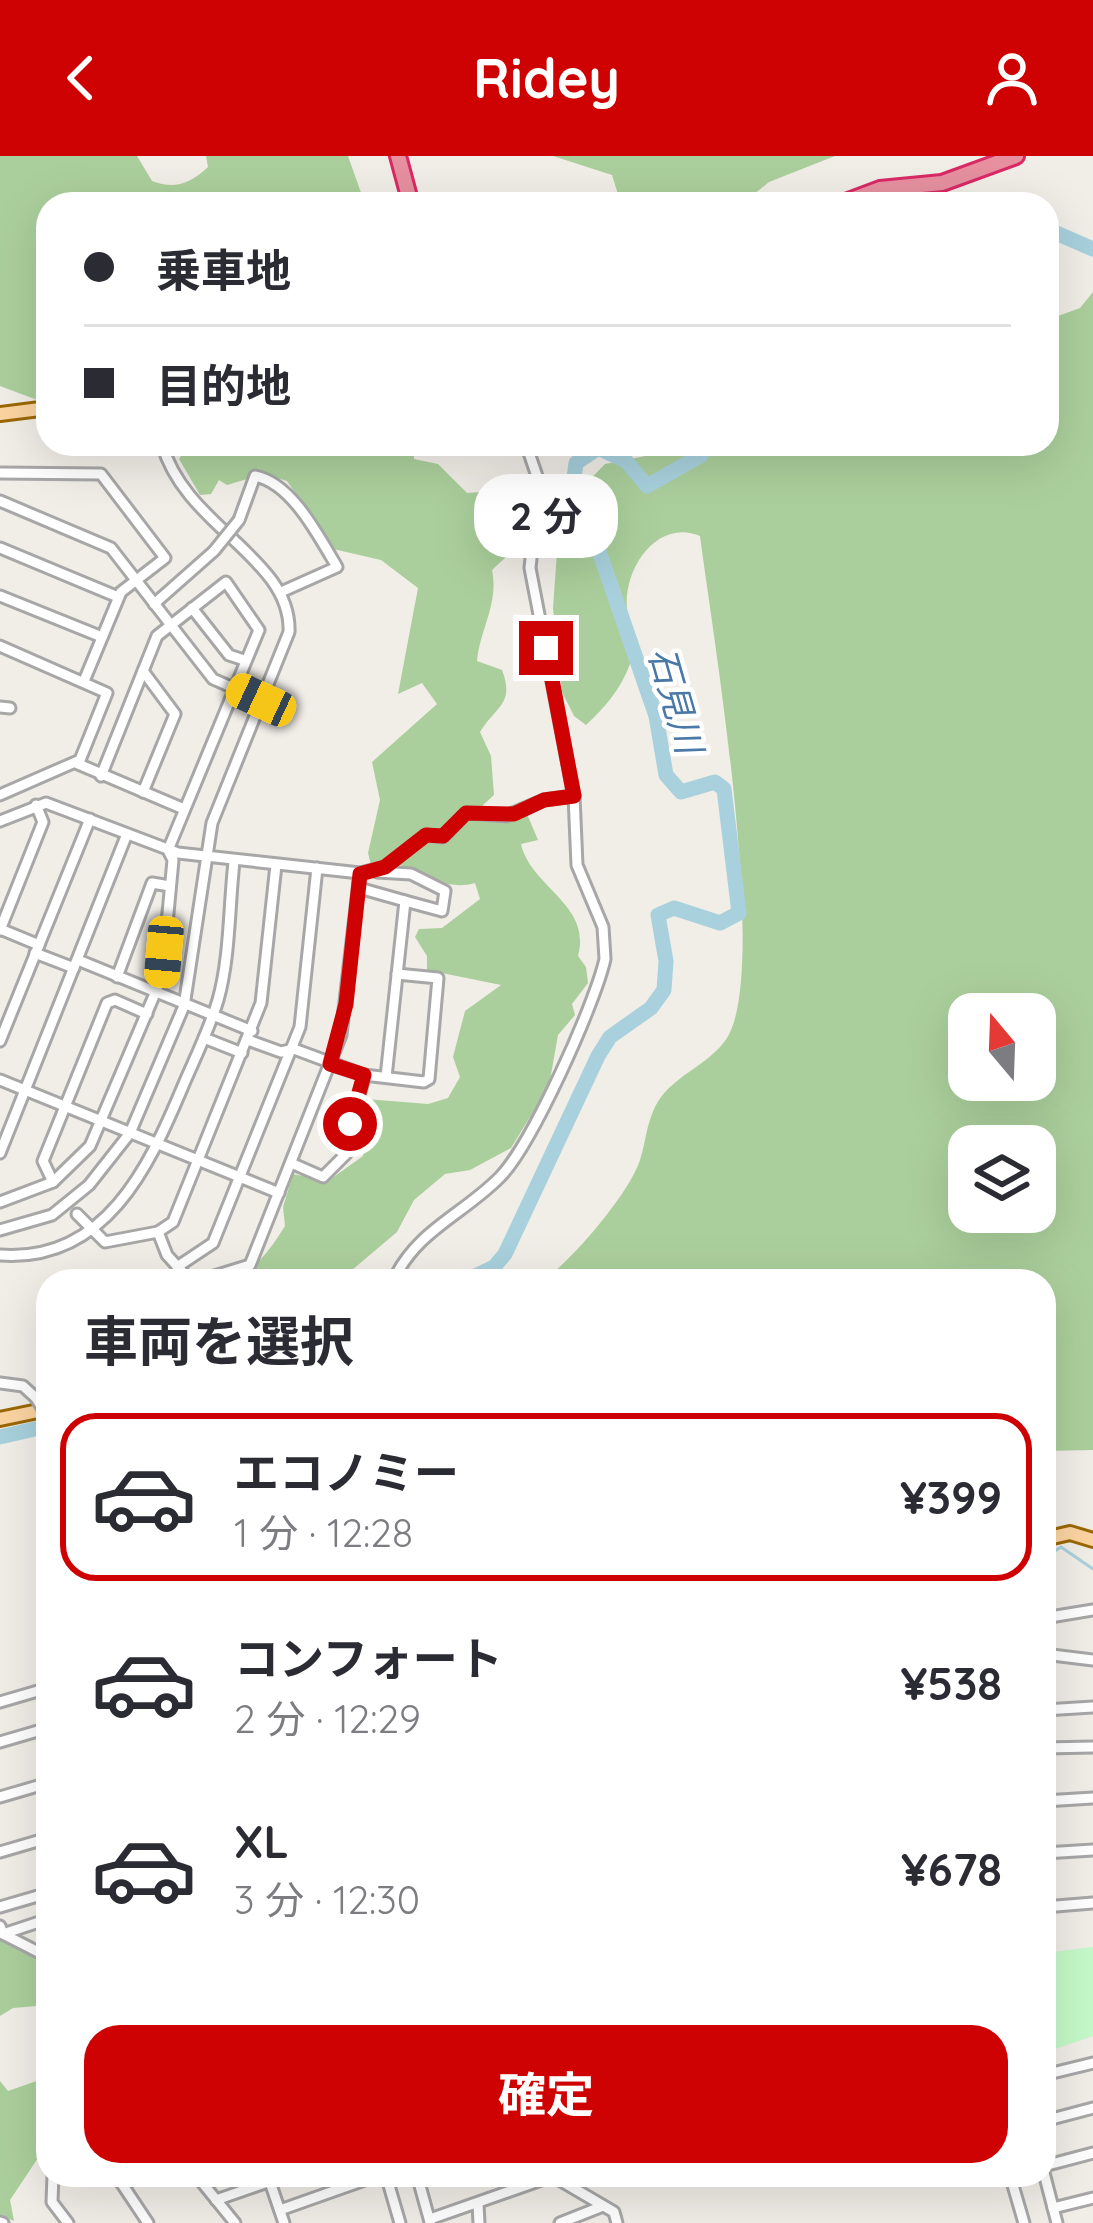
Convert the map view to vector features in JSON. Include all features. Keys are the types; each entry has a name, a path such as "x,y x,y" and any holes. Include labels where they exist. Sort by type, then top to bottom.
{"highway":[{"path":"398,156 408,192"},
{"path":"872,192 941,183 1016,156"}],"main road":[{"path":"0,414 36,410"},
{"path":"0,1419 36,1414"},
{"path":"1056,1536 1070,1533 1093,1540"}],"street":[{"path":"0,1230 40,1219 67,1204 130,1133 184,1006 212,823 289,632 280,592 183,493 167,456"},
{"path":"400,1269 418,1240 484,1192 522,1148 602,974 603,927 578,865 574,796 530,568 539,482 530,456"},
{"path":"0,473 101,474 165,557 118,597 84,681"},
{"path":"154,604 214,551 239,520 255,476 265,477 302,512 337,567 280,592"},
{"path":"0,501 100,541 213,679 261,700"},
{"path":"0,548 118,597"},
{"path":"0,1202 53,1182 91,1146 157,992 173,860 168,850 259,630 226,582 157,636 100,776"},
{"path":"0,596 103,637"},
{"path":"192,608 229,655 244,660"},
{"path":"0,646 107,693 76,763 0,795"},
{"path":"142,793 175,714 143,671"},
{"path":"76,763 184,809"},
{"path":"376,872 426,835 443,836 466,813 514,814 544,800 574,796"},
{"path":"0,821 46,803 168,850 233,862 411,874 445,891 442,911 358,888"},
{"path":"36,805 43,822 0,929 37,949 157,992 288,1051 364,1075 429,1079 438,978 397,974"},
{"path":"0,1041 90,819"},
{"path":"0,1153 127,834"},
{"path":"0,1255 32,1252 90,1231 137,1185 160,1145 219,996 233,862"},
{"path":"77,1214 105,1242 158,1232 173,1222 261,1004 276,865"},
{"path":"158,1232 177,1267 213,1243 302,1020 317,868"},
{"path":"235,1269 250,1265 330,1064 346,1004 360,874"},
{"path":"117,977 152,883 170,886"},
{"path":"386,1077 405,901"},
{"path":"53,1182 42,1167 110,1000 147,1013"},
{"path":"204,1038 242,1053"},
{"path":"291,1163 323,1177 346,1154 364,1075"},
{"path":"0,1080 279,1193"},
{"path":"0,1383 23,1386 36,1398"},
{"path":"1056,1616 1093,1610"},
{"path":"1056,1651 1093,1660"},
{"path":"0,1702 36,1692"},
{"path":"1056,1709 1093,1707"},
{"path":"0,1742 36,1732"},
{"path":"1056,1748 1093,1747"},
{"path":"0,1797 36,1786"},
{"path":"1056,1800 1093,1798"},
{"path":"0,1852 36,1842"},
{"path":"1056,1852 1093,1850"},
{"path":"0,1906 36,1896"},
{"path":"1056,1906 1093,1903"},
{"path":"1,1930 36,1922"},
{"path":"1,1930 36,1950"},
{"path":"1056,2072 1093,2063"},
{"path":"1056,2118 1093,2108"},
{"path":"1056,2166 1093,2152"},
{"path":"52,2187 52,2202 68,2223"},
{"path":"124,2187 148,2223"},
{"path":"206,2187 235,2223"},
{"path":"216,2200 255,2187"},
{"path":"272,2187 284,2223"},
{"path":"280,2210 347,2187"},
{"path":"386,2187 400,2223"},
{"path":"420,2187 430,2221 521,2187"},
{"path":"572,2187 614,2212 617,2223"},
{"path":"1014,2187 1024,2223"},
{"path":"1048,2187 1057,2223"},
{"path":"1054,2208 1093,2198"},
{"path":"478,2204 479,2223"},
{"path":"560,2223 603,2206"}],"green space":[{"path":"0,156 137,156 152,181 168,185 202,173 208,167 206,156 348,156 361,192 36,192 36,400 0,386"},
{"path":"553,156 835,156 769,182 757,192 617,192 612,175"},
{"path":"1093,292 1093,1450 1056,1451 1056,1269 557,1269 612,1208 634,1174 662,1096 727,1038 739,1000 743,944 734,796 700,536 670,534 637,564 627,594 633,642 630,664 612,697 586,725 574,716 562,692 553,608 560,510 605,464 645,456 1059,456 1059,316 1080,308"},
{"path":"414,456 438,464 467,493 509,490 531,499 522,542 492,570 493,594 477,661 502,670 506,690 502,704 480,732 491,756 494,795 482,806 496,822 527,814 538,840 521,844 536,873 576,923 578,956 586,967 588,983 572,1004 575,1015 558,1035 549,1086 511,1148 470,1170 445,1174 414,1200 397,1232 353,1269 248,1269 270,1249 285,1226 283,1207 293,1174 328,1181 363,1156 366,1099 428,1104 448,1098 460,1077 453,1057 465,1011 501,985 427,970 427,956 415,937 419,929 442,928 480,899 475,883 446,883 396,864 371,865 368,853 380,800 372,762 437,704 422,683 398,694 418,588 381,560 333,549 287,481 263,474 227,485 219,480 211,494 200,495 179,459"},
{"path":"0,1940 36,1958 36,2006 13,2008 0,2016"},
{"path":"1093,1947 1093,2036 1056,2049 1056,1952"},
{"path":"0,2081 8,2091 36,2081 36,2161 10,2200 14,2221 0,2215"}],"waterway":[{"name":"石見川","path":"1059,234 1093,249"},
{"name":"石見川","path":"490,1269 505,1254 598,1056 610,1037 651,1008 664,990 666,961 658,915 674,908 720,923 739,913 724,789 715,782 681,792 666,775 656,716 599,551 570,508 576,463 586,456"},
{"name":"石見川","path":"615,456 626,461 647,486 700,456"},
{"name":"石見川","path":"0,1437 36,1429"},
{"path":"1056,1550 1061,1547 1093,1569"}],"route":[{"path":"350,1124 364,1075 330,1064 346,1004 360,874 385,867 426,835 443,836 466,813 514,814 544,800 574,796 546,648"}]}
